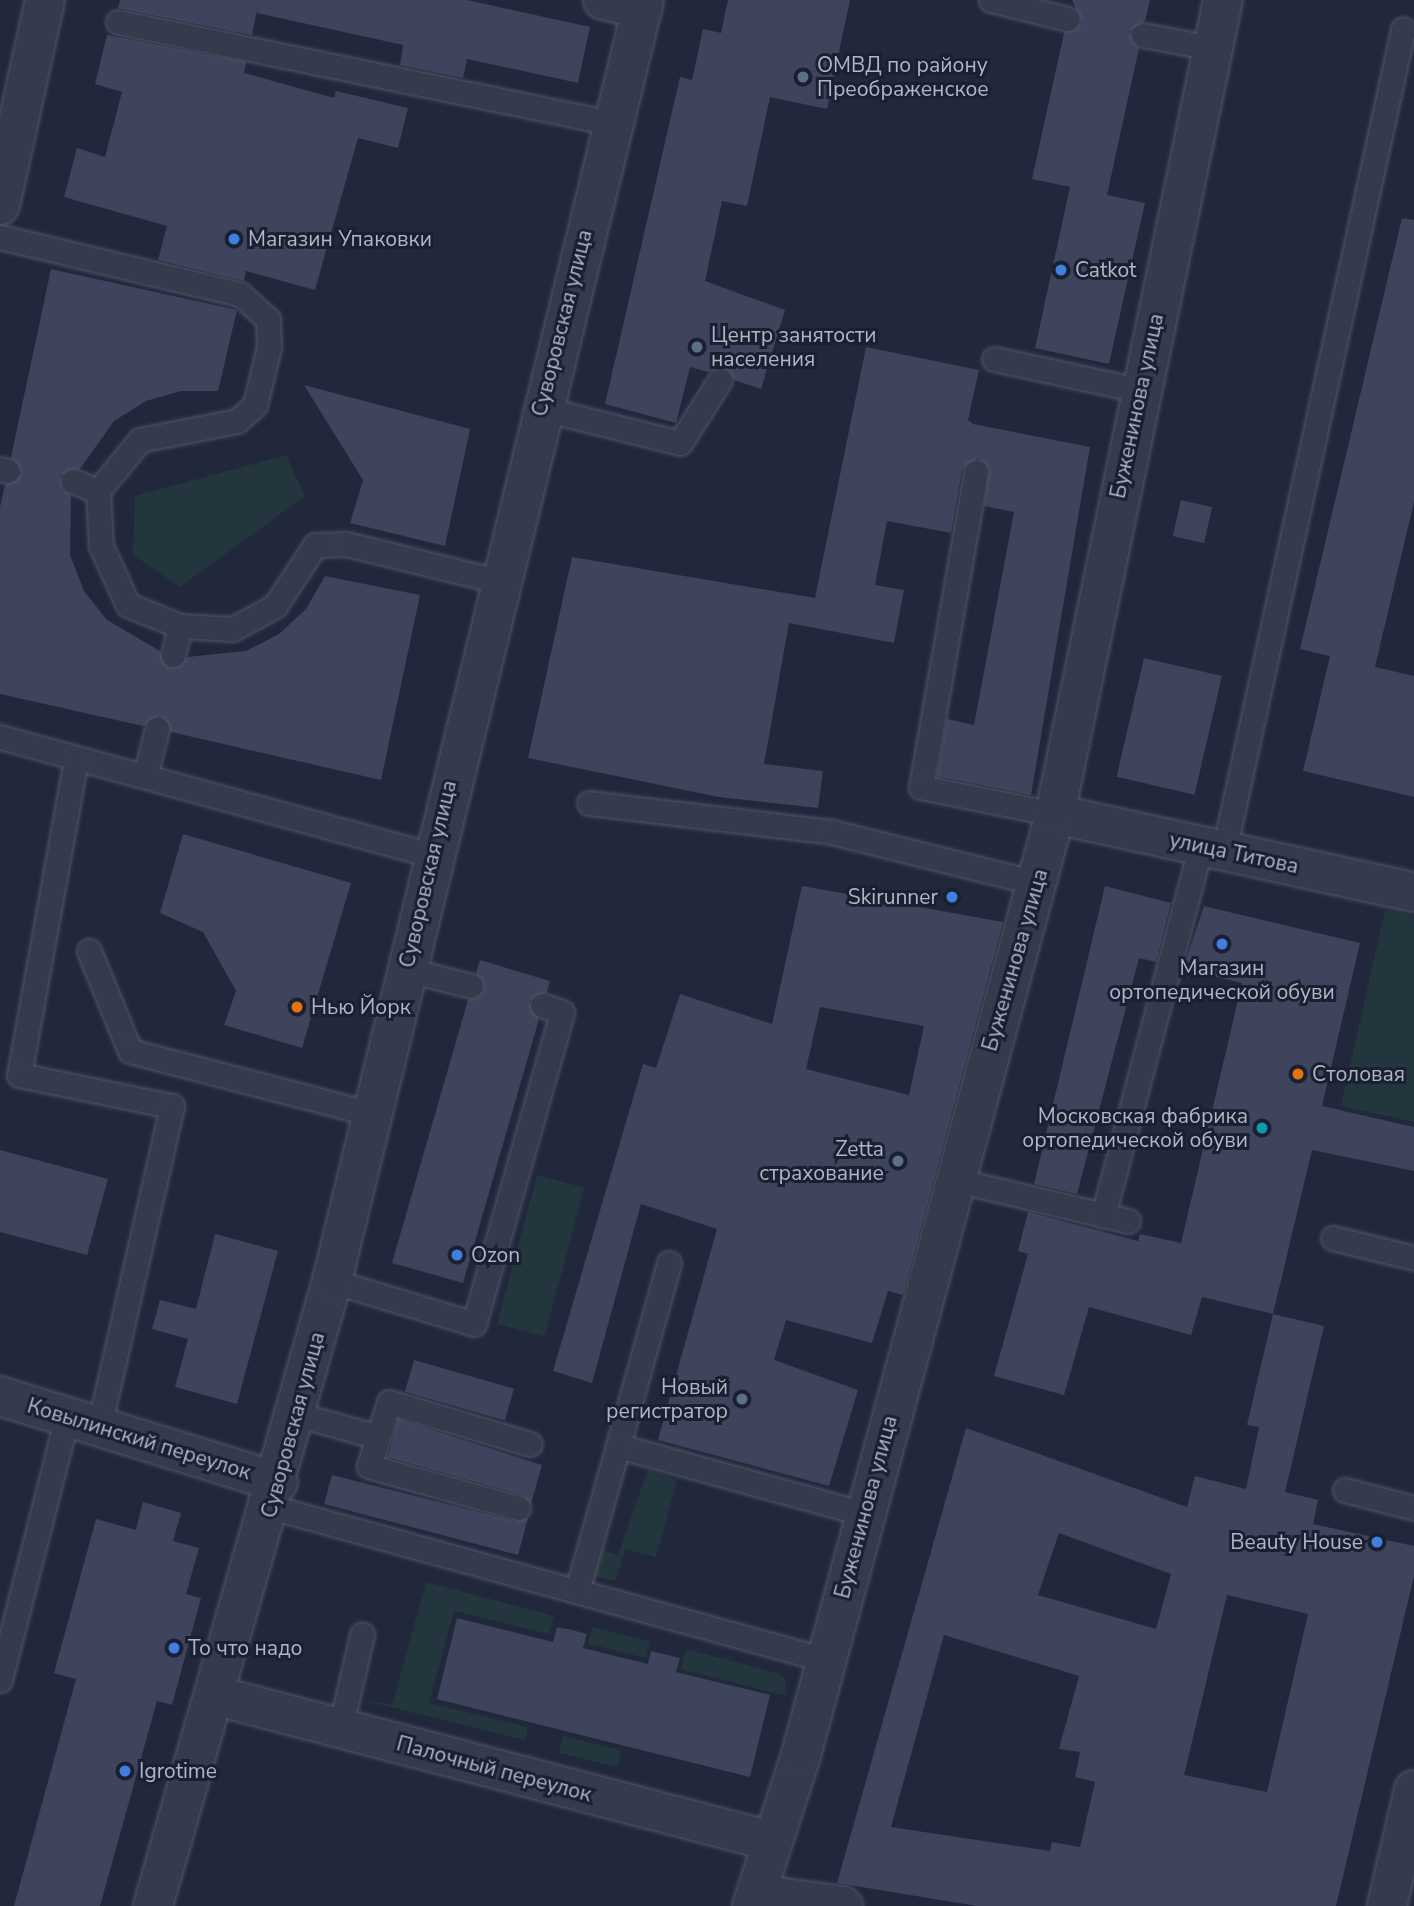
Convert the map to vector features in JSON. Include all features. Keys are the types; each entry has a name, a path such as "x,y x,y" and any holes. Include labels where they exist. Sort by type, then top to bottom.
{"street":[{"path":"0,205 45,0"},
{"path":"603,0 643,4"},
{"name":"Буженинова улица","path":"754,1900 827,1660 951,1179 1055,814 1139,390 1223,0"},
{"name":"Суворовская улица","path":"153,1906 217,1696 332,1281 540,408 643,4"},
{"name":"улица Титова","path":"1055,814 1414,892"},
{"name":"Ковылинский переулок","path":"0,1396 83,1422 274,1494"},
{"name":"Палочный переулок","path":"217,1696 771,1842"},
{"path":"1399,1886 1414,1790"},
{"path":"754,1900 843,1906"}],"lane":[{"path":"991,0 1068,19"},
{"path":"118,22 612,123"},
{"path":"1103,1216 1212,848 1404,29"},
{"path":"1143,34 1212,48"},
{"path":"0,237 240,294 268,319 269,347 255,405 237,421 140,440 98,491 101,546 128,605 180,626 233,629 275,606 315,545 346,544 498,581"},
{"path":"994,359 1139,390"},
{"path":"540,408 680,443 720,380"},
{"path":"976,472 921,787 1055,814"},
{"path":"73,481 98,491"},
{"path":"173,655 180,626"},
{"path":"145,776 157,729"},
{"path":"0,737 76,760 145,776 432,855"},
{"path":"0,1680 83,1422 172,1106 19,1075 76,760"},
{"path":"589,803 832,832 1037,883"},
{"path":"89,951 130,1051 372,1114"},
{"path":"405,969 471,986"},
{"path":"332,1281 474,1324 562,1012 542,1005"},
{"path":"951,1179 1128,1222"},
{"path":"1333,1238 1414,1258"},
{"path":"577,1591 669,1263"},
{"path":"518,1508 369,1466 388,1402 530,1444"},
{"path":"296,1414 378,1437"},
{"path":"618,1446 864,1514"},
{"path":"1345,1490 1414,1508"},
{"path":"274,1494 577,1591 827,1660"},
{"path":"340,1729 362,1635"}],"shaded area":[{"path":"286,455 305,496 180,587 133,555 135,496"},
{"path":"1385,910 1414,916 1414,1122 1341,1106"},
{"path":"537,1175 584,1188 544,1336 497,1324"},
{"path":"648,1469 677,1480 656,1557 625,1549 616,1581 590,1576 598,1549 618,1555"},
{"path":"426,1582 554,1616 549,1634 454,1611 429,1703 528,1727 525,1740 353,1698 392,1705"},
{"path":"592,1627 650,1642 646,1658 588,1643"},
{"path":"686,1649 777,1673 785,1678 787,1696 681,1669"},
{"path":"563,1736 621,1751 617,1767 559,1752"}],"building":[{"path":"120,0 467,0 590,27 578,83 467,59 463,78 400,65 403,45 257,13 258,5 252,35 118,8"},
{"path":"728,0 850,0 827,109 770,97 747,206 722,201 705,281 785,310 761,389 734,380 721,366 708,372 690,367 676,423 605,404 680,77 692,80 703,29 721,33"},
{"path":"1072,0 1150,0 1145,21 1129,32 1139,48 1107,195 1145,203 1109,364 1035,348 1070,187 1032,179 1064,33 1082,22"},
{"path":"107,35 246,62 244,73 334,98 336,91 408,108 398,148 358,138 315,290 246,271 244,281 158,260 167,226 64,197 77,148 105,157 122,92 95,84"},
{"path":"1402,218 1414,220 1414,502 1375,667 1414,676 1414,797 1303,771 1330,656 1300,649"},
{"path":"51,269 237,310 218,391 181,391 146,401 114,421 80,469 60,475 62,489 71,495 70,555 84,591 107,620 160,651 170,669 187,657 246,651 279,634 306,609 325,576 420,595 381,780 171,732 160,715 143,726 0,694 0,507 5,485 22,474 11,457"},
{"path":"866,347 979,370 968,420 973,424 1090,447 1031,795 937,776 947,719 974,725 1014,512 984,506 989,468 978,458 962,469 951,533 887,521 875,585 904,590 894,643 789,623 764,764 823,771 818,808 719,797 528,758 572,557 815,598"},
{"path":"304,385 470,429 445,546 350,523 363,480"},
{"path":"1181,500 1212,507 1204,543 1173,536"},
{"path":"1144,658 1222,676 1195,795 1117,777"},
{"path":"183,834 351,883 302,1048 224,1025 236,991 203,932 160,913"},
{"path":"802,886 1003,922 903,1295 888,1291 872,1343 786,1320 774,1360 858,1390 829,1486 658,1440 717,1229 641,1204 592,1383 553,1371 643,1064 656,1068 680,994 772,1024","holes":["820,1007 924,1026 909,1095 806,1069"]},
{"path":"1105,886 1171,903 1156,962 1139,958 1077,1194 1034,1184"},
{"name":"Московская фабрика ортопедической обуви","path":"1204,906 1360,943 1322,1106 1414,1127 1414,1171 1312,1150 1273,1314 1202,1297 1191,1335 1089,1307 1064,1395 994,1376 1028,1254 1018,1251 1028,1212 1138,1241 1140,1234 1181,1243 1242,983 1183,969"},
{"path":"480,960 550,981 547,992 529,1001 539,1019 463,1283 392,1263 468,1000 484,990 476,973"},
{"path":"0,1150 108,1179 87,1255 0,1232"},
{"path":"215,1234 278,1251 237,1404 175,1387 188,1339 152,1329 160,1300 196,1309"},
{"path":"1273,1314 1324,1326 1285,1492 1318,1500 1313,1524 1414,1546 1414,1576 1336,1906 977,1906 837,1883 966,1428 1187,1507 1195,1476 1246,1489 1259,1427 1247,1425","holes":["1059,1533 1171,1574 1156,1629 1038,1595","1227,1595 1308,1614 1267,1792 1184,1775","944,1635 1079,1676 1059,1749 1080,1752 1075,1777 1095,1782 1080,1847 1052,1842 1050,1851 891,1827"]},
{"path":"414,1360 514,1389 505,1420 405,1392"},
{"path":"398,1419 542,1465 531,1504 522,1495 388,1457"},
{"path":"332,1475 514,1521 528,1518 518,1555 324,1504"},
{"path":"143,1502 181,1513 173,1541 199,1548 186,1594 201,1598 172,1705 157,1701 100,1906 14,1906 76,1679 54,1673 96,1519 136,1530"},
{"path":"457,1618 553,1642 557,1627 572,1630 587,1634 583,1648 648,1664 651,1651 680,1658 676,1672 770,1695 750,1777 437,1699"}],"place":[{"name":"ОМВД по району Преображенское","path":"803,77"},
{"name":"Магазин Упаковки","path":"234,239"},
{"name":"Catkot","path":"1061,270"},
{"name":"Центр занятости населения","path":"697,347"},
{"name":"Skirunner","path":"952,897"},
{"name":"Магазин ортопедической обуви","path":"1222,944"},
{"name":"Нью Йорк","path":"297,1007"},
{"name":"Столовая","path":"1298,1074"},
{"name":"Московская фабрика ортопедической обуви","path":"1262,1128"},
{"name":"Zetta страхование","path":"898,1161"},
{"name":"Ozon","path":"457,1255"},
{"name":"Новый регистратор","path":"742,1399"},
{"name":"Beauty House","path":"1377,1542"},
{"name":"То что надо","path":"174,1648"},
{"name":"Igrotime","path":"125,1771"}]}
